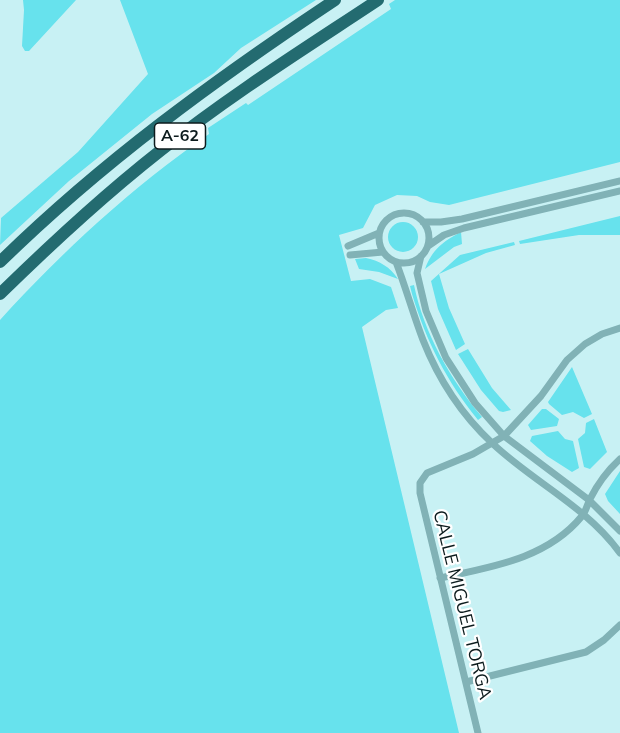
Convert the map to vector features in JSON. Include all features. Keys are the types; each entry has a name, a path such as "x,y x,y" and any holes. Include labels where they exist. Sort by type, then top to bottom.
{"highway":[{"name":"A-62","path":"0,262 92,177 150,130 267,45 335,0"},
{"name":"A-62","path":"0,294 65,232 161,150 282,64 378,0"}],"street":[{"path":"423,222 462,219 620,181"},
{"path":"620,191 464,228 444,236 428,246 421,256 417,273 426,311 434,332 461,384 486,417 504,436 589,500 620,531"},
{"path":"428,246 427,229 423,222 407,213 389,218 382,225 379,233 383,252 396,262 434,365 464,411 492,443 531,476 584,513 620,553"},
{"path":"348,246 379,233"},
{"path":"350,255 383,252"},
{"path":"396,262 409,262 421,256"},
{"path":"492,443 504,436 519,422 567,360 585,344 602,334 620,328"},
{"name":"CALLE MIGUEL TORGA","path":"478,733 420,493 420,483 427,473 457,462 492,443"},
{"path":"440,578 510,561 536,552 570,529 584,513 589,500 606,474 620,459"},
{"path":"466,682 586,652 620,625"}],"shaded area":[{"path":"23,0 76,0 29,51 25,51 22,46"},
{"path":"120,0 316,0 241,48 214,73 152,114 69,181 0,245 1,218 78,152 148,74"},
{"path":"395,0 620,0 620,162 449,205 430,202 417,196 397,195 375,205 363,228 339,235 351,281 370,279 391,287 398,308 386,310 362,327 459,733 0,733 0,320 48,269 99,221 180,154 209,134 208,128 246,103 248,105 391,9 389,4"},
{"path":"620,216 620,235 579,235 520,244 519,241"},
{"path":"403,222 409,223 417,231 417,243 409,251 403,252 397,251 389,243 388,237 389,231 397,223"},
{"path":"461,232 462,244 454,247 425,269 431,256 439,247"},
{"path":"514,242 515,245 486,253 439,274 449,308 465,344 456,350 438,309 431,281 460,255"},
{"path":"366,258 384,265 398,279 379,272 359,269 355,259"},
{"path":"414,285 431,338 459,387 482,417 478,420 447,376 431,345 412,294 410,286"},
{"path":"468,349 492,388 511,410 499,411 481,390 458,354"},
{"path":"572,367 592,414 584,418 573,412 562,415 548,402"},
{"path":"542,409 546,409 559,419 557,426 531,430 528,425"},
{"path":"594,419 607,452 590,469 584,467 578,439 585,433 586,423"},
{"path":"558,431 565,439 573,441 579,468 572,472 547,456 530,441 532,436"},
{"path":"620,471 620,514 605,494"}]}
